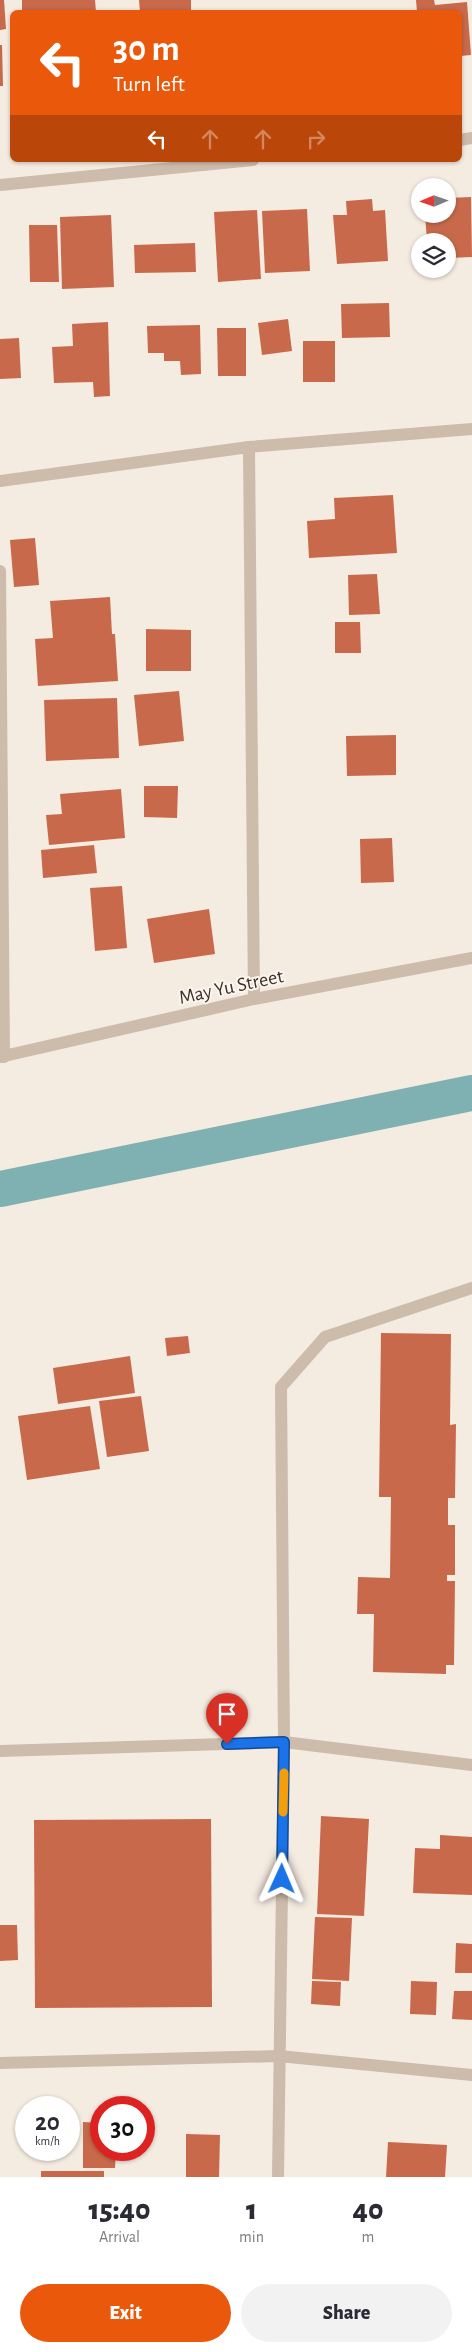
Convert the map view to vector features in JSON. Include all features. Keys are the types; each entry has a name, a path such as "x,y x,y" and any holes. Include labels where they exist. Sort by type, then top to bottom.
{"street":[{"path":"0,185 233,162"},
{"path":"0,481 249,447 472,429"},
{"path":"249,447 254,999"},
{"path":"0,571 2,1057"},
{"name":"May Yu Street","path":"2,1057 254,999 472,958"},
{"path":"278,2177 284,1742 281,1387 325,1337 472,1288"},
{"path":"0,1751 284,1742 472,1765"},
{"path":"0,2063 279,2056 472,2075"}],"building":[{"path":"0,0 4,0 6,29 0,30"},
{"path":"22,0 95,0 96,10 22,10"},
{"path":"139,0 191,0 191,10 140,10"},
{"path":"416,0 434,0 435,5 467,2 471,55 462,56 462,10 417,10"},
{"path":"0,45 2,45 3,86 0,86"},
{"path":"471,197 472,257 456,258 456,233 426,233 426,223 456,223 456,198"},
{"path":"372,199 373,211 385,210 388,261 337,264 333,215 347,215 346,201"},
{"path":"307,209 310,271 265,273 262,211"},
{"path":"257,210 261,279 218,282 214,212"},
{"path":"111,215 114,287 62,289 60,217"},
{"path":"29,225 57,225 59,282 30,282"},
{"path":"195,243 196,272 135,273 134,245"},
{"path":"389,303 390,337 342,338 341,304"},
{"path":"288,319 292,351 262,355 258,323"},
{"path":"108,322 110,396 94,397 93,382 54,383 52,347 73,346 72,324"},
{"path":"200,325 201,374 181,375 180,361 164,361 164,353 148,353 147,326"},
{"path":"217,328 246,328 246,376 218,376"},
{"path":"19,338 21,378 0,379 0,339"},
{"path":"303,341 335,341 335,382 303,382"},
{"path":"393,495 397,553 309,558 307,521 335,519 334,498"},
{"path":"35,538 39,585 14,587 10,540"},
{"path":"377,574 380,614 349,615 348,575"},
{"path":"110,597 112,634 115,634 118,681 38,686 35,639 53,638 50,601"},
{"path":"335,622 360,622 361,653 335,653"},
{"path":"146,629 191,630 191,671 146,671"},
{"path":"179,691 184,741 139,746 134,695"},
{"path":"117,698 119,758 46,761 44,700"},
{"path":"396,735 396,775 347,776 346,736"},
{"path":"144,786 178,786 177,818 144,817"},
{"path":"121,789 125,838 49,845 46,815 62,814 60,794"},
{"path":"392,838 394,882 361,883 360,839"},
{"path":"94,845 97,873 43,878 41,850"},
{"path":"122,886 127,948 95,951 90,888"},
{"path":"209,909 215,954 154,963 147,919"},
{"path":"381,1333 451,1334 450,1425 456,1424 455,1498 448,1498 448,1525 455,1525 455,1575 447,1575 447,1581 455,1581 454,1665 446,1665 446,1674 373,1672 374,1614 357,1614 358,1577 390,1578 391,1497 379,1497"},
{"path":"188,1336 190,1353 167,1356 165,1338"},
{"path":"130,1356 135,1393 58,1404 53,1368"},
{"path":"141,1396 149,1451 107,1457 99,1401"},
{"path":"90,1406 100,1469 27,1480 18,1416"},
{"path":"321,1816 369,1819 364,1916 317,1914"},
{"path":"211,1819 212,2007 35,2008 34,1820"},
{"path":"440,1835 472,1837 472,1895 413,1893 415,1848 440,1849"},
{"path":"315,1917 352,1918 349,1981 312,1979"},
{"path":"0,1925 17,1925 18,1960 0,1961"},
{"path":"456,1943 472,1944 472,1973 455,1973"},
{"path":"312,1981 341,1982 340,2006 311,2004"},
{"path":"411,1981 437,1982 436,2015 410,2014"},
{"path":"454,1991 472,1991 472,2020 452,2019"},
{"path":"83,2122 90,2122 90,2161 115,2161 115,2168 83,2168"},
{"path":"186,2134 220,2135 219,2177 186,2177"},
{"path":"388,2142 447,2145 445,2177 386,2177"},
{"path":"41,2171 104,2171 104,2177 41,2177"}],"waterway":[{"path":"0,1189 472,1093"}],"slow traffic":[{"path":"283,1812 284,1773"}],"route":[{"path":"227,1744 284,1742 282,1879"}]}
